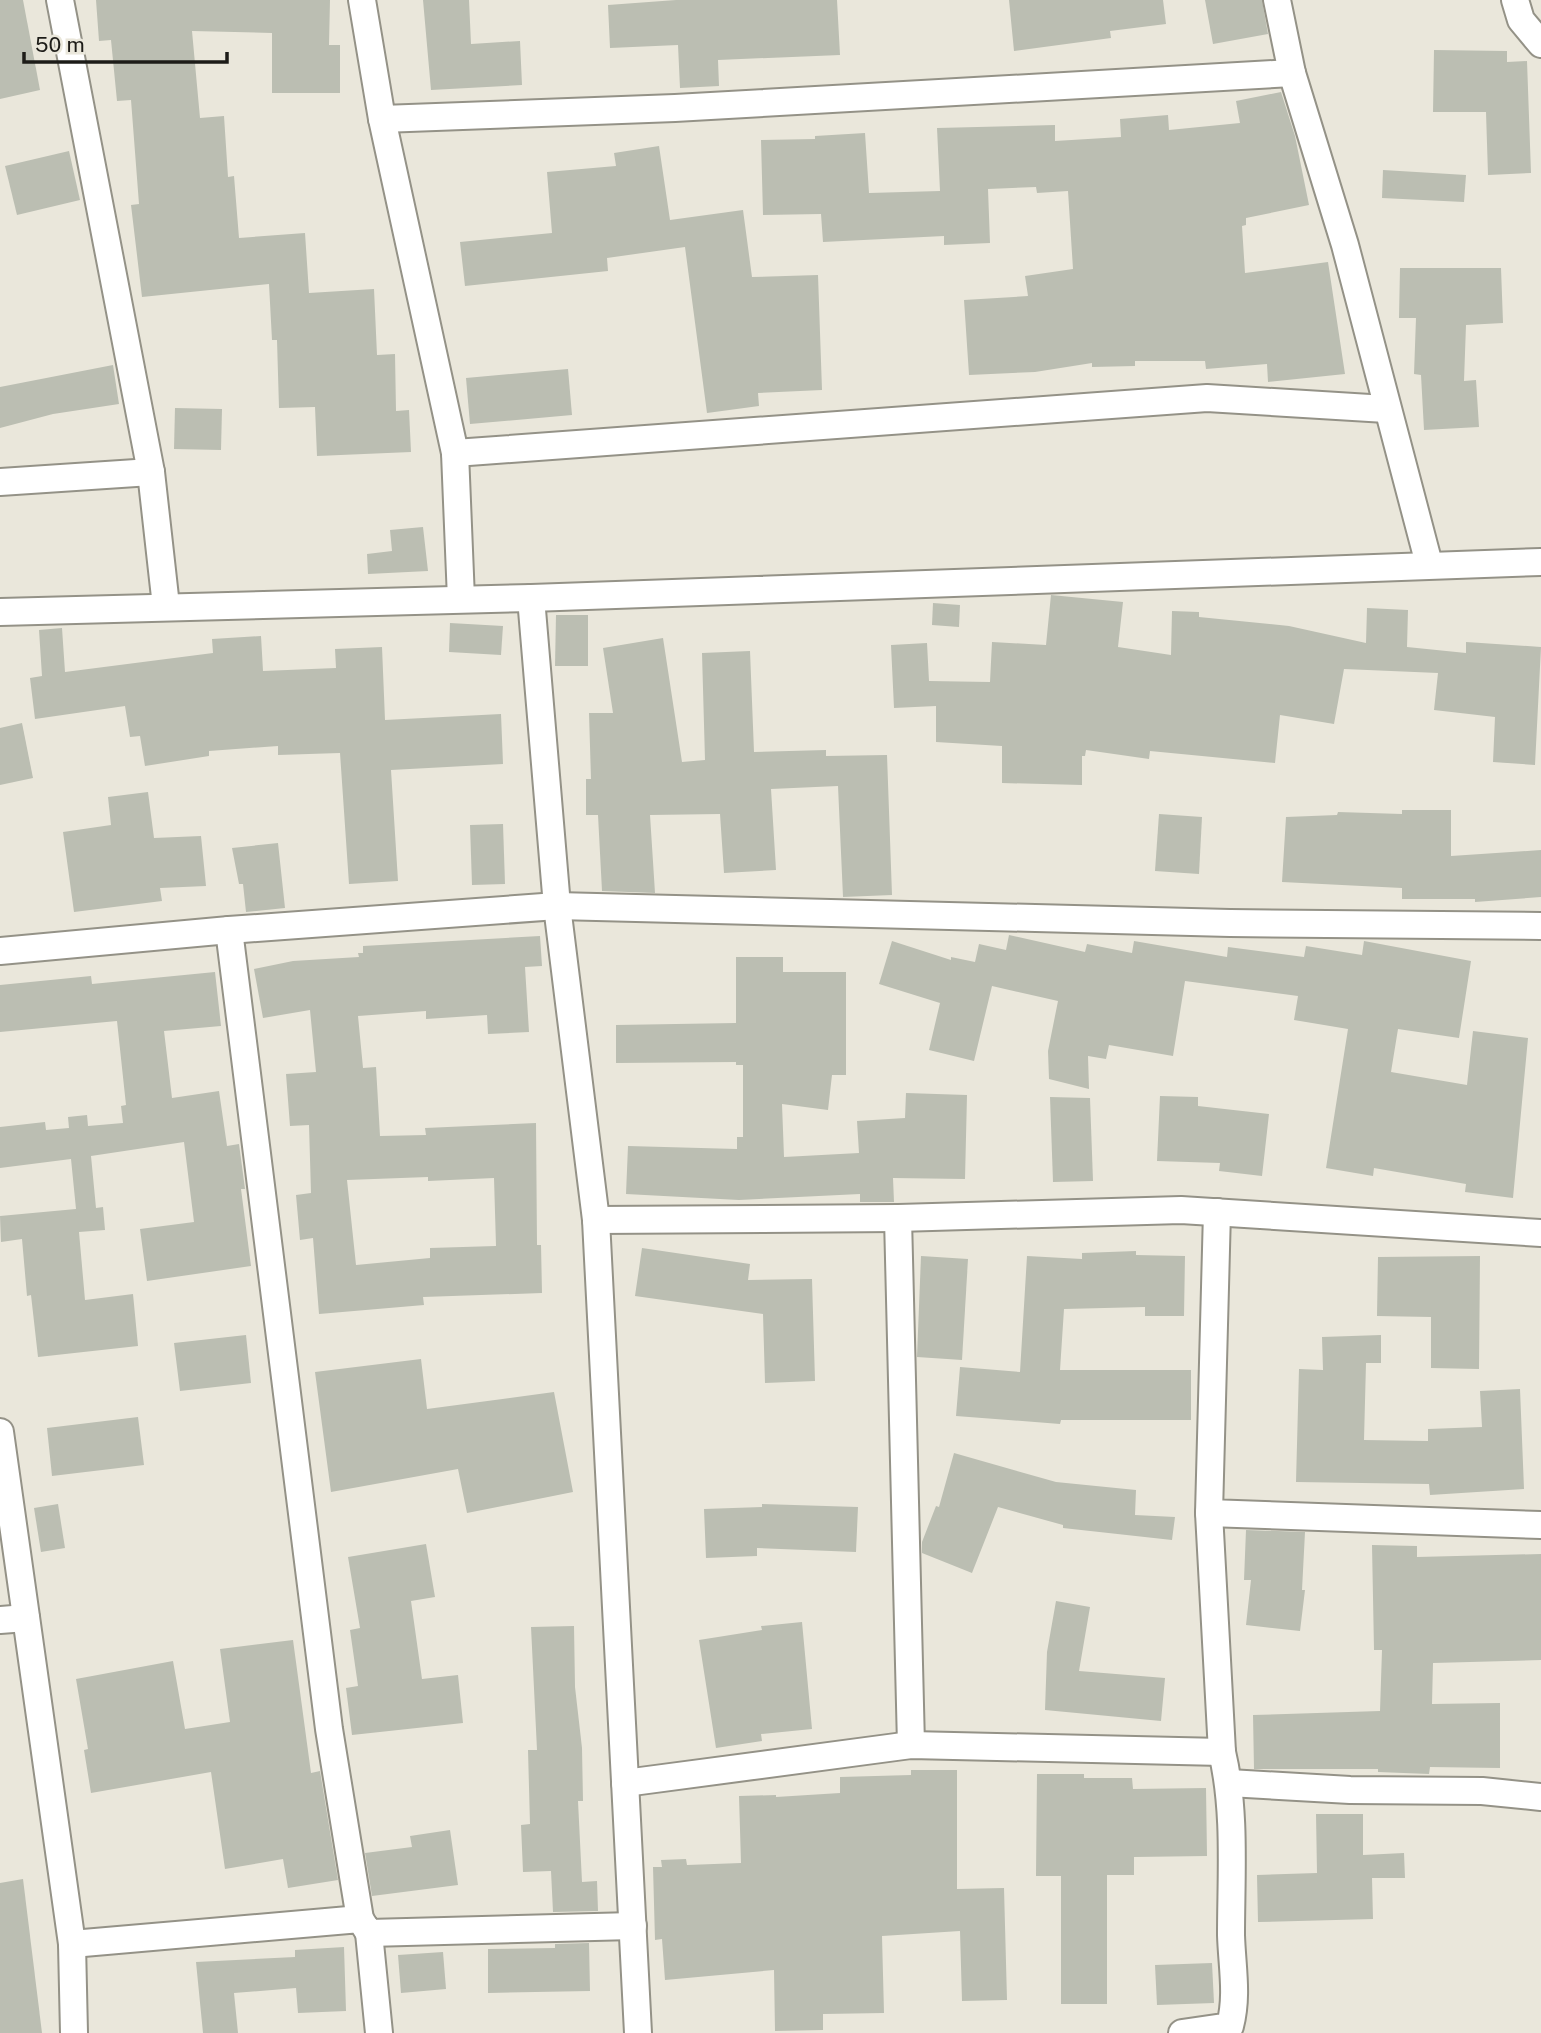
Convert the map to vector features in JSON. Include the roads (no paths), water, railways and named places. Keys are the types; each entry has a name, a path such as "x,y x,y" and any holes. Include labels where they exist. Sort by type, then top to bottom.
{"street":[{"path":"60,0 152,472 166,606"},
{"path":"362,0 382,119 455,453 461,599"},
{"path":"1277,0 1292,73 1345,246 1429,564"},
{"path":"1515,0 1521,20 1541,44"},
{"path":"382,119 674,108 1292,73"},
{"path":"455,453 1207,398 1386,409"},
{"path":"0,482 152,472"},
{"path":"0,612 531,598 1541,562"},
{"path":"531,598 557,905 596,1220 638,2033"},
{"path":"0,951 229,929 557,905 1230,923 1541,926"},
{"path":"229,929 328,1729 365,1926 379,2033"},
{"path":"596,1220 898,1218 1181,1210 1541,1233"},
{"path":"1182,2033 1231,2030 1236,2002 1232,1953 1229,1783 1222,1752 1209,1513 1217,1212"},
{"path":"898,1218 911,1745"},
{"path":"0,1432 72,1944 74,2033"},
{"path":"1209,1513 1541,1525"},
{"path":"0,1620 26,1618"},
{"path":"625,1783 911,1745 1222,1752"},
{"path":"1229,1783 1350,1790 1482,1791 1541,1797"},
{"path":"72,1944 365,1926 633,1926"}]}
